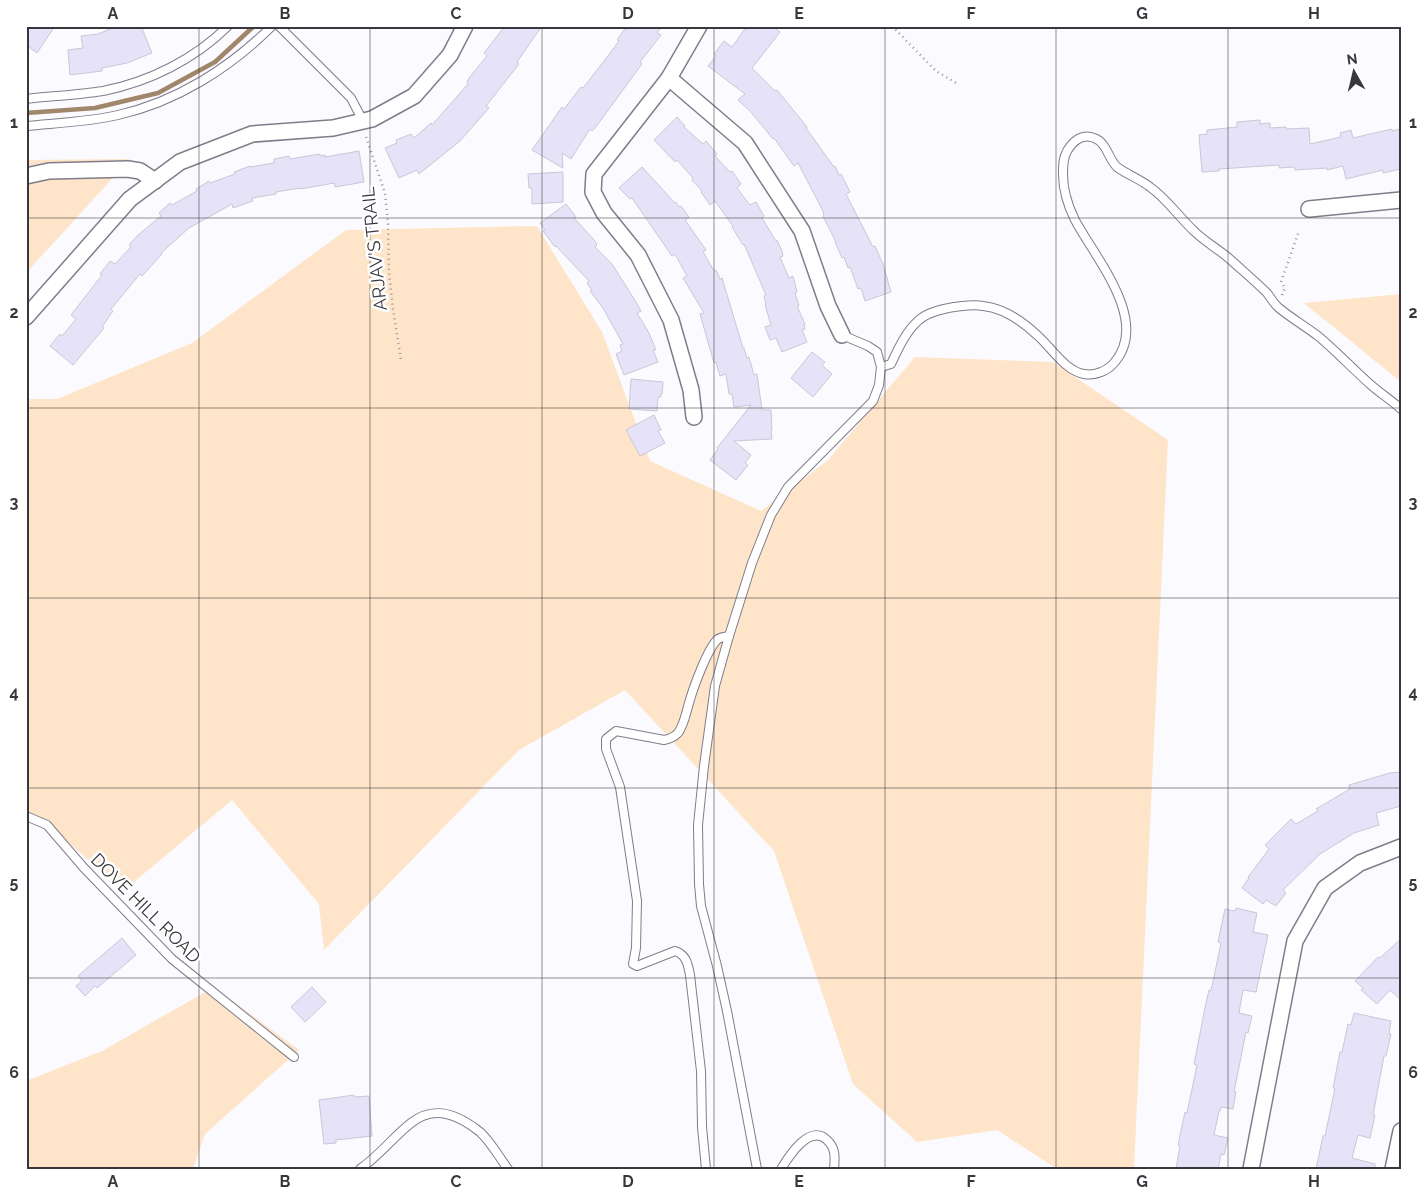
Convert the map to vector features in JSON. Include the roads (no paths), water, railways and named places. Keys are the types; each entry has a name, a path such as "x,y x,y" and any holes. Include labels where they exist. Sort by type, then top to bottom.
{"street":[{"path":"26,317 130,199 180,162 252,134 334,128 372,119 414,96 450,56 465,26"},
{"path":"694,416 691,390 671,320 638,255 604,213 593,192 594,174 669,78 699,26"},
{"path":"669,78 745,143 802,231 828,306 842,335"},
{"path":"26,176 50,171 128,169 140,172 155,181"},
{"path":"1309,209 1401,200"},
{"path":"1251,1169 1295,940 1325,888 1360,863 1401,847"},
{"path":"1393,1169 1401,1131"}],"lane":[{"path":"26,98 105,90 148,78 175,65 216,38 228,26"},
{"path":"26,126 117,116 149,106 187,89 222,68 251,47 272,26"},
{"path":"279,26 351,98 363,121"},
{"path":"881,367 890,364 904,338 920,319 931,312 947,308 981,305 996,308 1020,321 1048,344 1066,365 1074,371 1094,374 1110,367 1116,361 1126,341 1125,319 1110,279 1075,220 1063,179 1065,155 1073,142 1078,138 1086,136 1100,140 1113,163 1119,169 1135,176 1151,187 1195,232 1230,260 1268,295 1277,307 1318,336 1372,386 1401,409"},
{"path":"757,1169 727,1011 701,906 698,825 704,766 716,686 729,636 752,563 771,515 788,487 872,401 879,385 881,367 877,352 842,335"},
{"path":"706,1169 702,1127 701,1071 688,962 684,955 675,952 637,966 633,964 636,948 636,901 620,787 606,749 606,739 616,731 664,740 670,739 679,732 691,696 713,646 720,638 729,636"},
{"name":"DOVE HILL ROAD","path":"26,816 47,825 84,868 172,959 294,1057"},
{"path":"360,1169 373,1160 411,1123 421,1116 442,1112 459,1118 481,1133 508,1169"},
{"path":"782,1169 800,1143 814,1135 820,1135 834,1149 834,1169"}],"waterway":[{"path":"26,113 95,108 158,93 215,62 254,26"}]}
